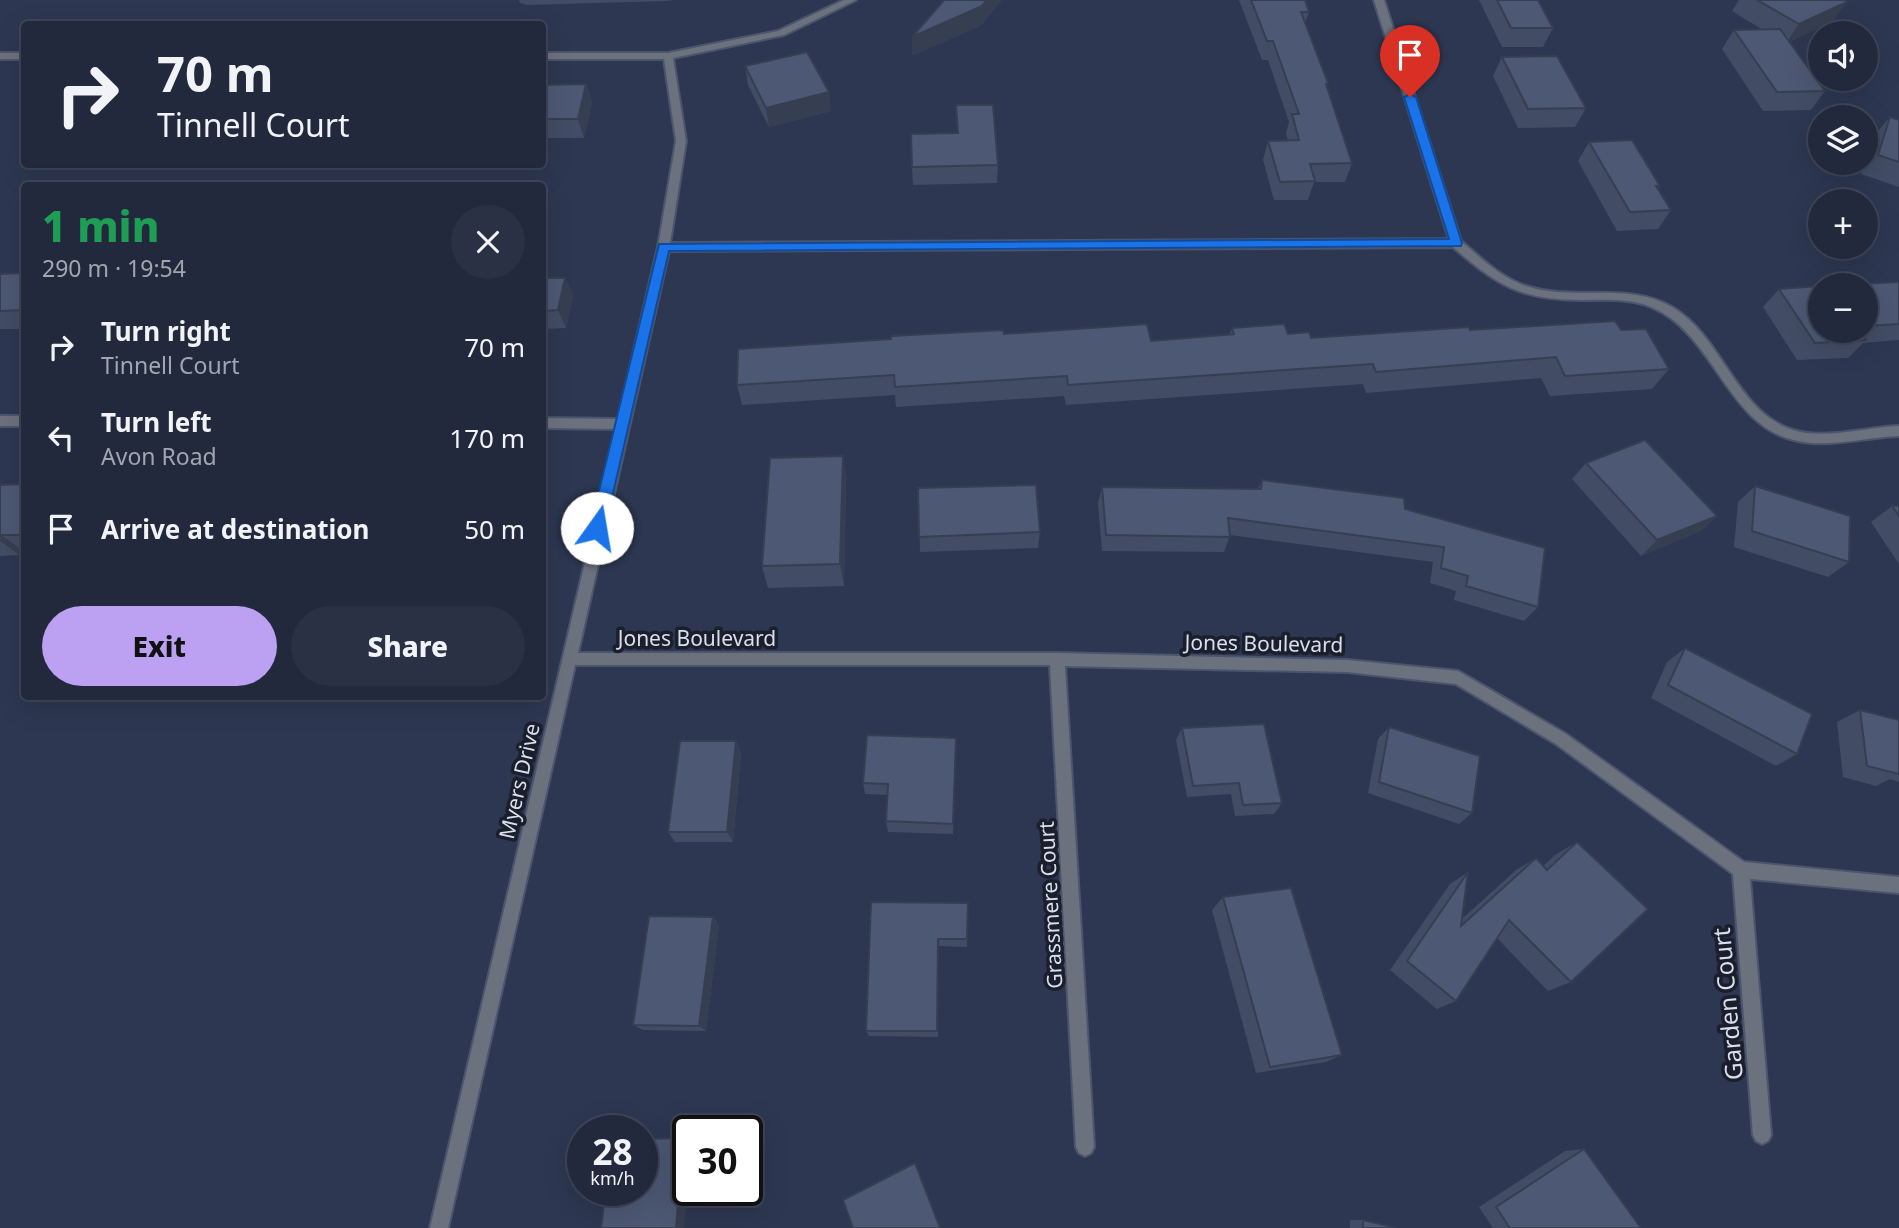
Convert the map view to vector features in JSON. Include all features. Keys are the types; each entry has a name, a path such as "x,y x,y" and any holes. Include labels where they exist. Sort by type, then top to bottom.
{"street":[{"path":"546,56 668,56 781,33 851,0"},
{"path":"1379,0 1456,243 1489,271 1526,291 1630,298 1666,308 1690,325 1712,349 1754,414 1789,435 1833,438 1877,431 1899,431"},
{"path":"0,56 21,56"},
{"name":"Myers Drive","path":"439,1228 621,424 664,247 681,141 668,56"},
{"path":"664,247 1456,243"},
{"path":"0,421 21,421"},
{"path":"546,423 621,424"},
{"name":"Jones Boulevard","path":"568,659 1057,659 1347,666 1458,678 1561,739 1741,870"},
{"name":"Grassmere Court","path":"1057,659 1085,1147"},
{"path":"1741,870 1899,885"},
{"name":"Garden Court","path":"1741,870 1762,1135"}],"building":[{"path":"944,0 987,0 982,6 912,37"},
{"path":"1251,0 1305,0 1309,12 1301,12 1328,83 1326,84 1352,163 1310,164 1315,181 1280,182 1268,141 1299,140 1292,114 1299,114 1273,41 1267,41"},
{"path":"1497,0 1538,0 1553,28 1511,28"},
{"path":"1757,0 1844,0 1847,2 1799,24"},
{"path":"1780,29 1808,68 1808,91 1825,91 1777,92 1734,30"},
{"path":"807,52 829,92 766,108 745,66"},
{"path":"1557,56 1586,108 1528,109 1502,57"},
{"path":"586,84 578,119 546,119 546,85"},
{"path":"956,105 993,105 998,165 912,167 911,134 958,133"},
{"path":"1890,117 1899,120 1899,162 1878,155"},
{"path":"1632,140 1671,210 1630,212 1589,142"},
{"path":"21,273 21,310 0,311 0,274"},
{"path":"546,278 565,278 558,310 546,311"},
{"path":"1899,282 1899,324 1878,325 1878,283"},
{"path":"1808,287 1808,332 1779,289"},
{"path":"1615,321 1621,330 1646,329 1669,369 1565,376 1556,357 1376,372 1373,364 1068,385 1067,376 895,387 894,375 737,385 738,349 891,339 891,336 1003,330 1004,334 1147,324 1151,341 1234,334 1232,328 1284,324 1288,334 1309,332 1311,338 1469,327 1470,330"},
{"path":"1645,440 1717,516 1657,540 1586,463"},
{"path":"843,456 840,564 762,566 770,458"},
{"path":"1262,480 1404,498 1405,509 1545,548 1538,607 1466,586 1468,576 1441,568 1444,547 1228,518 1230,537 1106,535 1102,487 1261,489"},
{"path":"21,484 21,535 0,536 0,485"},
{"path":"1036,485 1040,532 919,537 918,488"},
{"path":"1755,486 1850,516 1849,562 1752,531"},
{"path":"1892,506 1899,506 1899,516"},
{"path":"1685,648 1812,714 1797,754 1668,685"},
{"path":"1860,710 1899,720 1899,774 1867,766"},
{"path":"1264,724 1282,803 1243,805 1239,783 1193,786 1182,728"},
{"path":"1389,727 1480,756 1472,813 1379,782"},
{"path":"867,735 956,738 953,824 886,821 888,784 863,783"},
{"path":"680,741 736,741 727,832 668,832"},
{"path":"1577,842 1648,909 1571,982 1509,920 1456,1001 1407,961 1468,872 1461,926 1536,858 1547,870"},
{"path":"1291,888 1342,1055 1270,1067 1223,897"},
{"path":"871,902 968,903 967,939 938,939 937,1031 866,1031"},
{"path":"649,916 713,917 699,1026 633,1025"},
{"path":"672,1138 672,1206 678,1206 676,1228 601,1228 604,1206 658,1206 658,1139"},
{"path":"1584,1149 1641,1228 1510,1228 1496,1207"},
{"path":"915,1163 940,1228 853,1228 843,1200"},
{"path":"1363,1220 1397,1228 1363,1228"}],"route":[{"path":"597,528 664,247 1456,243 1410,97"}]}
